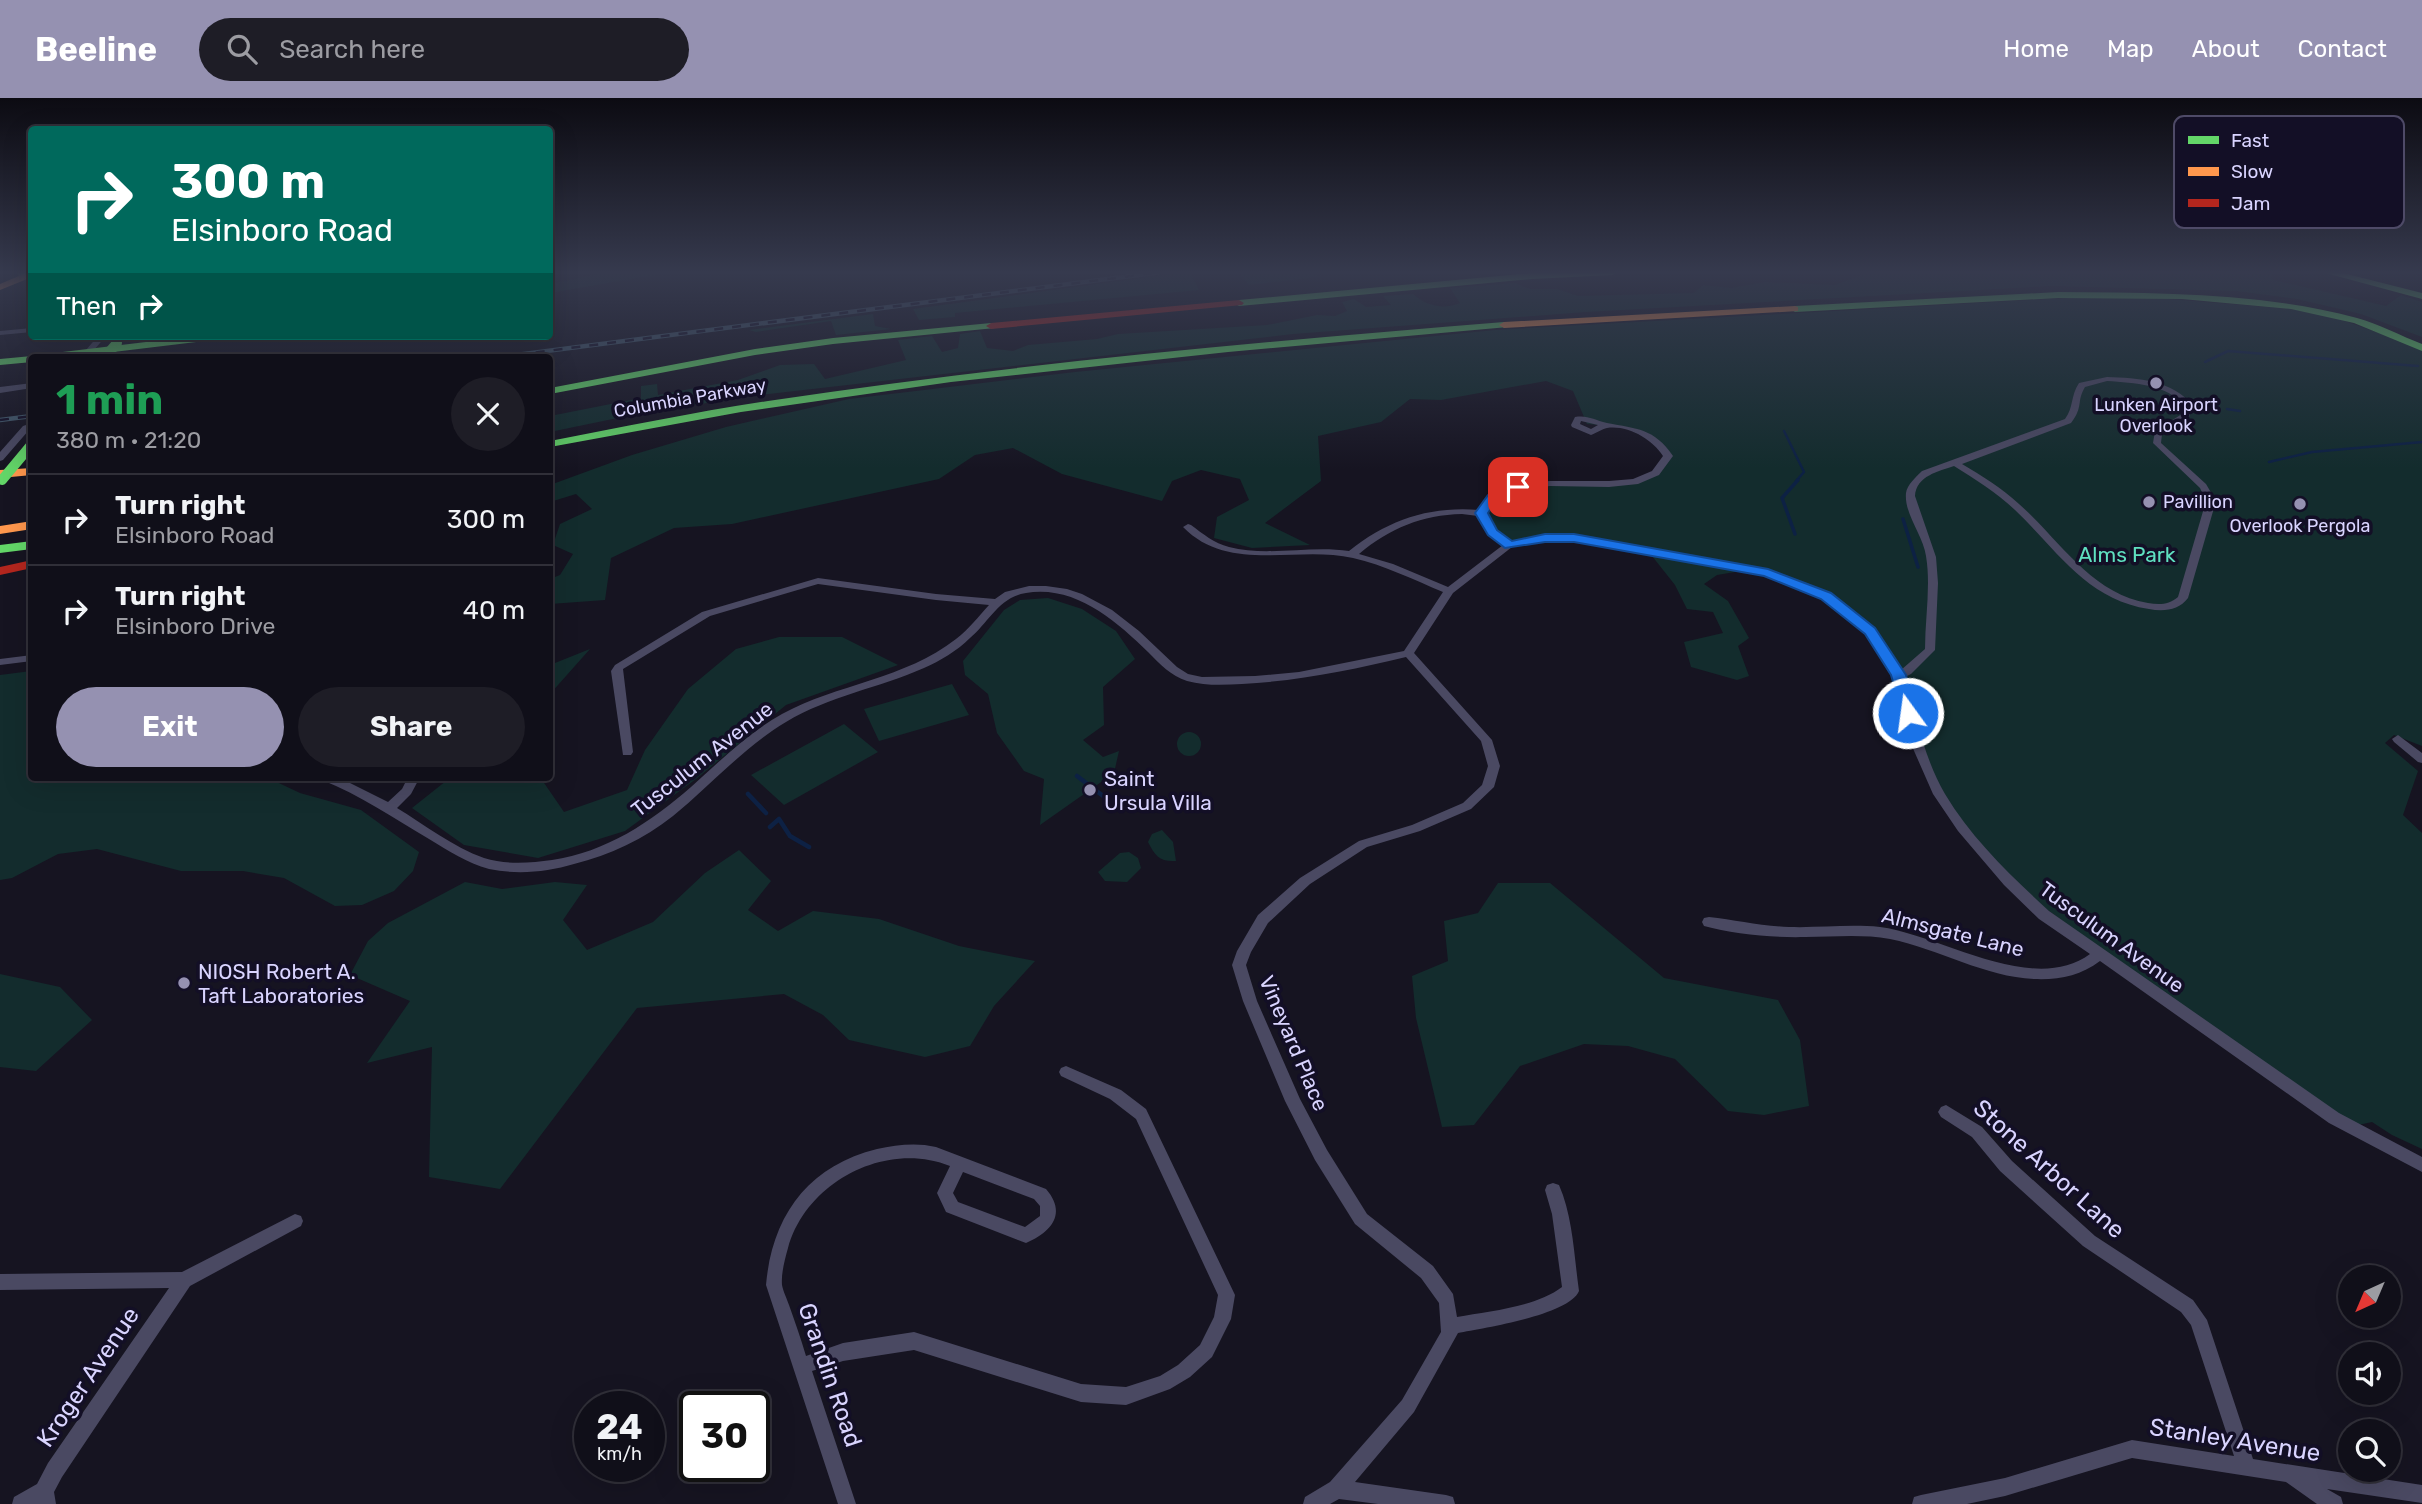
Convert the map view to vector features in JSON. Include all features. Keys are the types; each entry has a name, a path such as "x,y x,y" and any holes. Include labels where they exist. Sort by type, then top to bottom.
{"main road":[{"path":"553,389 754,352 859,338"},
{"name":"Columbia Parkway","path":"553,437 688,411 775,398 1009,369 1306,338"},
{"name":"Columbia Parkway","path":"553,443 768,404 1068,366 1348,338"},
{"name":"Columbia Parkway","path":"2397,338 2422,348"},
{"path":"94,354 193,340"},
{"path":"0,362 28,359"},
{"path":"1,479 28,449"},
{"path":"1,479 28,472"},
{"path":"0,528 28,528"},
{"path":"0,539 28,529"},
{"path":"0,549 28,546"},
{"path":"0,571 28,565"}],"street":[{"path":"89,354 111,340"},
{"path":"1899,675 1907,672 1930,650 1932,557 1923,527 1911,503 1911,489 1925,473 2068,421 2076,411 2078,390 2090,382 2107,379 2131,380 2177,394 2186,402 2189,410 2158,433 2157,443 2167,456 2206,487 2211,501 2183,598 2171,606 2133,604 2112,596 2078,572 2014,505 1955,463"},
{"path":"0,390 28,386"},
{"path":"1481,513 1493,498 1518,487 1550,483 1628,483 1660,471 1665,465 1668,456 1654,438 1624,427 1605,425"},
{"path":"0,458 26,428"},
{"path":"1352,554 1395,524 1411,517 1441,511 1481,513"},
{"path":"1481,513 1492,532 1509,545"},
{"path":"1188,527 1202,541 1237,552 1263,554 1312,550 1352,554 1449,591"},
{"name":"Tusculum Avenue","path":"1408,653 1449,591 1509,545 1545,538 1574,538 1749,569 1786,579 1826,596 1870,631 1899,675 1917,744 1930,776 1962,828 2009,882 2044,915 2334,1118 2422,1165"},
{"path":"627,752 617,671 625,662 706,614 825,581 936,597 995,601 1020,591 1040,589 1083,598 1123,622 1168,667 1188,678 1209,681 1298,676 1338,670 1408,653"},
{"name":"Tusculum Avenue","path":"334,781 479,862 496,866 536,867 578,859 631,837 666,816 755,738 781,719 822,699 900,674 938,656 972,631 995,601"},
{"name":"Vineyard Place","path":"1408,653 1486,740 1494,766 1488,787 1467,806 1416,828 1363,845 1306,881 1263,919 1244,950 1240,965 1256,1015 1293,1101 1321,1155 1361,1219 1427,1272 1447,1300 1449,1327"},
{"path":"0,662 28,658"},
{"path":"2398,738 2422,759"},
{"path":"388,809 407,791 412,781"},
{"name":"Almsgate Lane","path":"1709,922 1787,932 1824,930 1890,934 2000,968 2031,972 2060,973 2080,968 2100,954"},
{"path":"802,1366 843,1352 914,1341 1081,1393 1126,1396 1164,1383 1184,1371 1206,1351 1222,1319 1227,1295 1141,1114 1130,1102 1115,1093 1066,1072"},
{"name":"Stone Arbor Lane","path":"1946,1112 1977,1132 2006,1166 2089,1241 2188,1306 2198,1320 2247,1467"},
{"name":"Grandin Road","path":"847,1504 774,1284 774,1261 790,1219 800,1205 818,1185 839,1170 863,1158 904,1151 927,1152 959,1163"},
{"path":"959,1163 1040,1194 1048,1203 1046,1220 1038,1229 1026,1235 1018,1234 951,1207 945,1193 959,1163"},
{"path":"1312,1504 1337,1489 1408,1406 1450,1333 1449,1327 1541,1306 1565,1298 1571,1291 1560,1214 1553,1190"},
{"path":"0,1282 184,1280 295,1221"},
{"name":"Kroger Avenue","path":"45,1497 55,1470 184,1280"},
{"name":"Stanley Avenue","path":"1921,1504 2005,1486 2132,1449 2422,1494"},
{"path":"2288,1473 2334,1504"},
{"path":"1337,1489 1446,1504"},
{"path":"21,1504 45,1497"}],"green space":[{"path":"933,338 942,352 958,348 959,338 983,338 987,348 1013,351 1028,345 1097,339 1261,338 751,396 637,414 553,431 553,415 641,398 641,386 657,384 658,395 738,380 780,365 814,364 825,379 906,360 898,340"},
{"name":"Alms Park","path":"1419,338 2392,338 2422,348 2422,746 2394,735 2385,743 2418,771 2403,815 2422,833 2422,1149 2372,1122 2349,1127 2334,1118 2009,882 1939,794 1898,675 1870,631 1826,596 1786,579 1560,538 1509,545 1502,540 1481,513 1493,500 1510,492 1554,484 1642,479 1665,465 1662,445 1624,427 1587,424 1573,391 1546,381 1441,400 1410,399 1381,422 1318,436 1321,481 1265,523 1310,545 1252,548 1214,538 1217,517 1249,500 1240,479 1201,470 1172,481 1162,501 1062,474 1013,448 975,455 939,479 732,524 674,528 611,558 605,600 553,604 553,578 560,575 573,554 553,545 560,524 592,509 576,494 553,501 553,484 632,455 726,427 849,399 1075,372"},
{"path":"1652,556 1741,571 1717,575 1704,584 1728,601 1749,638 1738,646 1749,676 1737,680 1691,667 1684,642 1723,633 1713,612 1687,609 1675,585"},
{"path":"1048,598 1082,609 1116,631 1135,659 1103,687 1104,725 1083,740 1103,757 1119,751 1114,773 1040,825 1044,779 1024,771 997,733 988,694 965,675 963,661 1004,610 1020,600"},
{"path":"779,637 842,637 898,665 786,705 696,779 625,831 538,858 464,845 412,808 446,781 543,781 564,812 627,790 645,750 688,689 736,649"},
{"path":"590,649 553,691 553,664"},
{"path":"28,671 28,781 274,781 300,793 361,810 419,852 413,871 394,891 362,905 335,906 284,878 243,871 181,871 97,849 58,854 12,878 0,880 0,675"},
{"path":"952,684 969,715 879,741 864,709"},
{"path":"844,724 878,752 784,805 751,775"},
{"path":"1189,732 1198,735 1201,744 1198,753 1189,756 1180,753 1177,744 1180,735"},
{"path":"1162,830 1173,842 1176,861 1159,857 1148,842 1152,834"},
{"path":"739,850 771,881 748,910 778,931 813,911 879,919 959,946 1035,961 994,1006 970,1046 925,1057 849,1040 823,1015 784,994 637,1008 500,1189 429,1177 432,1047 367,1063 410,1001 350,975 368,941 388,923 465,882 502,889 555,882 587,885 563,920 587,950 653,922 705,873"},
{"path":"1129,852 1138,858 1141,868 1127,882 1105,881 1098,872 1120,853"},
{"path":"1498,883 1550,883 1664,978 1778,1000 1800,1040 1809,1106 1764,1115 1728,1111 1675,1059 1628,1046 1584,1044 1520,1066 1474,1125 1442,1127 1416,1018 1412,976 1448,961 1444,921 1478,913"},
{"path":"0,974 60,987 92,1020 36,1071 0,1067"}],"waterway":[{"path":"2205,362 2228,351 2418,366"},
{"path":"2227,409 2240,411"},
{"path":"1784,431 1804,472 1796,481"},
{"path":"2269,462 2312,452 2422,442"},
{"path":"1795,534 1782,498 1798,480"},
{"path":"1903,519 1918,567"},
{"path":"1077,776 1107,799"},
{"path":"748,794 766,813"},
{"path":"770,827 779,819 790,836 809,847"}],"railway":[{"path":"523,354 651,338"},
{"path":"0,420 28,416"}],"traffic: fast":[{"path":"553,390 755,352 869,338"},
{"path":"553,443 741,408 860,391 1044,368 1349,338"},
{"path":"2397,338 2422,348"},
{"path":"71,354 188,340"},
{"path":"108,354 117,343"},
{"path":"0,362 28,359"},
{"path":"2,480 28,449"},
{"path":"0,549 28,546"}],"traffic: slow":[{"path":"0,474 28,471"},
{"path":"0,530 28,526"}],"traffic: jam":[{"path":"0,571 28,565"}],"place":[{"name":"Lunken Airport Overlook","path":"2156,383"},
{"name":"Pavillion","path":"2149,502"},
{"name":"Overlook Pergola","path":"2300,504"},
{"name":"Saint Ursula Villa","path":"1090,790"},
{"name":"NIOSH Robert A. Taft Laboratories","path":"184,983"}],"route":[{"path":"1518,487 1493,498 1481,513 1492,532 1509,545 1545,538 1574,538 1768,573 1826,596 1870,631 1899,675 1908,713"}]}
